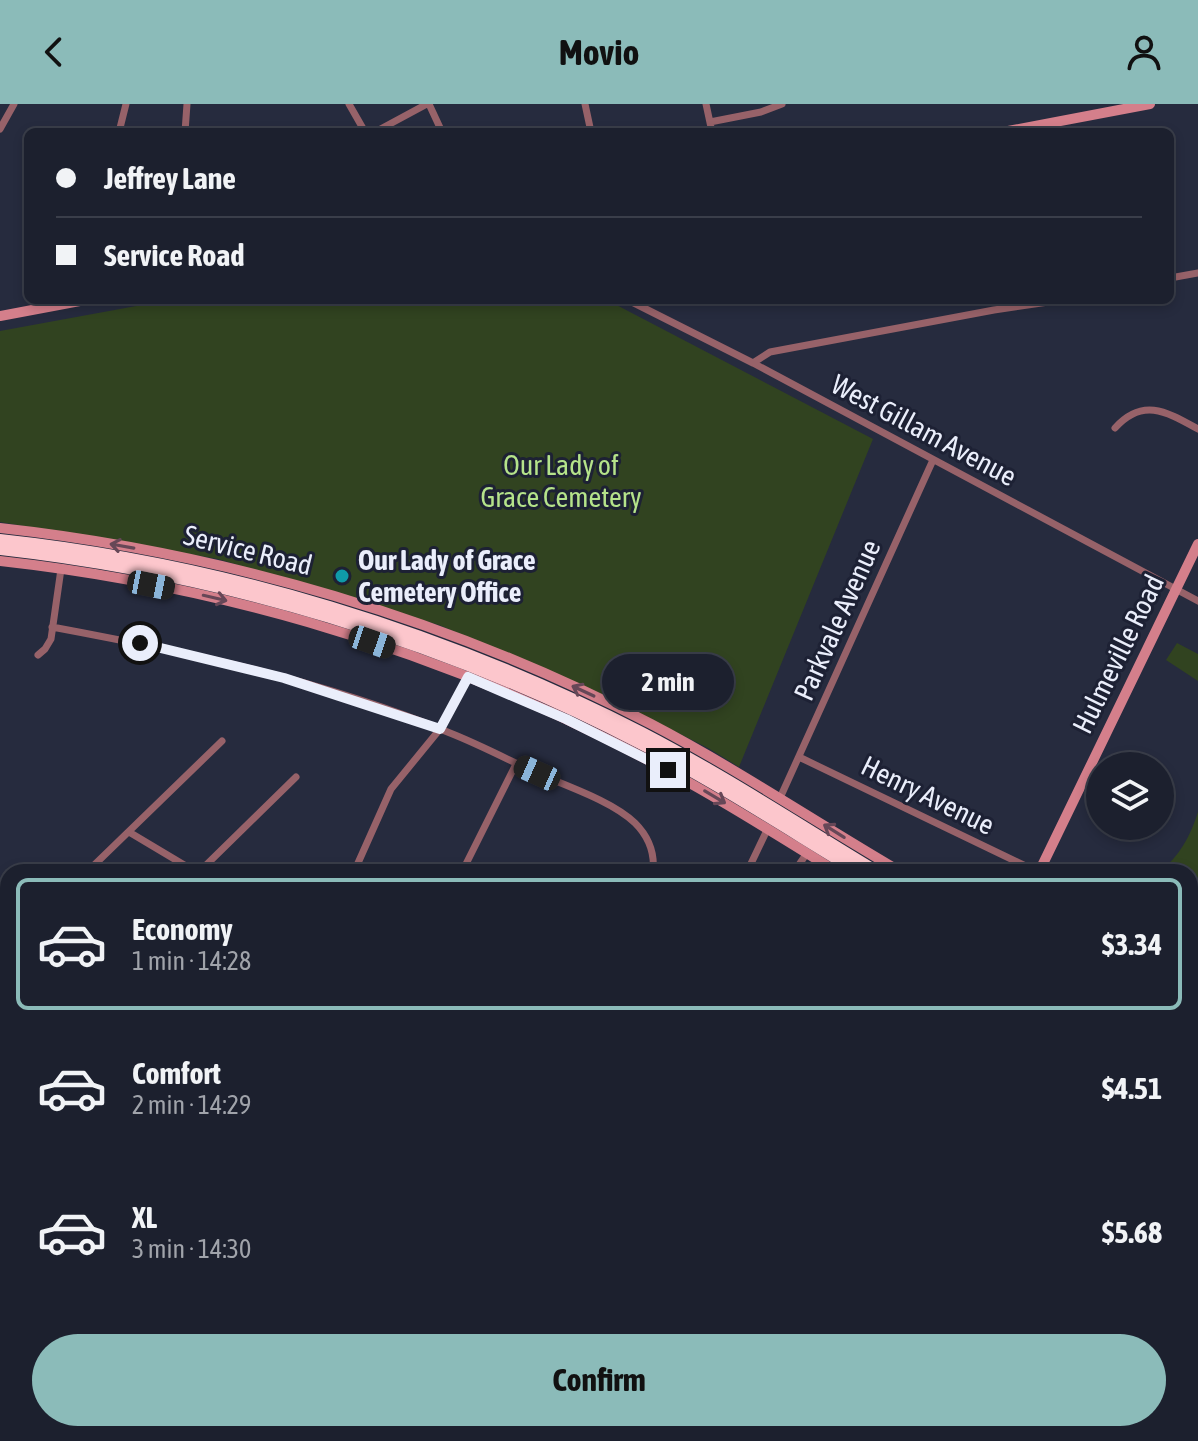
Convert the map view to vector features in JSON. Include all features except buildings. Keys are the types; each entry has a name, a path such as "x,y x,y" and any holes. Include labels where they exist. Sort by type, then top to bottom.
{"highway":[{"path":"0,540 124,558 250,585 360,617 469,655 551,689 655,740 744,790 864,864"},
{"path":"0,549 60,563"},
{"path":"0,560 60,563 172,577 248,594 358,626 465,664 559,703 651,748 762,811 846,864"}],"street":[{"path":"0,129 14,104"},
{"path":"120,128 126,104"},
{"path":"185,128 187,104"},
{"path":"349,104 363,128"},
{"path":"383,128 428,104 440,128"},
{"path":"585,104 590,128"},
{"path":"706,104 711,128"},
{"path":"710,122 761,112 782,104"},
{"path":"1024,128 1150,104"},
{"path":"1174,277 1198,273"},
{"path":"0,316 64,304"},
{"name":"West Gillam Avenue","path":"636,304 753,363 1198,601"},
{"path":"753,363 770,352 1035,304"},
{"path":"1115,428 1123,419 1148,409 1168,413 1198,429"},
{"name":"Parkvale Avenue","path":"780,798 933,460"},
{"name":"Service Road","path":"0,528 101,542 215,565 400,617 509,658 580,689 695,748 888,864"},
{"name":"Hulmeville Road","path":"1043,864 1198,544"},
{"path":"38,655 48,646 60,563"},
{"name":"Service Road","path":"60,563 281,615 378,644 468,677 600,735 668,770 824,864"},
{"path":"52,627 140,643 255,670 440,729 599,802 634,823 650,846 652,864"},
{"path":"358,864 391,789 440,729 468,677"},
{"path":"95,864 222,741"},
{"name":"Henry Avenue","path":"799,757 1022,864"},
{"path":"466,864 516,764"},
{"path":"206,864 296,777"},
{"path":"751,864 768,828"},
{"path":"129,832 184,864"},
{"path":"799,864 807,853"}],"green space":[{"name":"Our Lady of Grace Cemetery","path":"147,304 615,304 873,439 739,767 708,748 586,687 439,625 218,559 0,522 0,331"},
{"path":"1177,643 1198,654 1198,681 1166,660"},
{"path":"1198,812 1198,864 1168,864 1184,845"}],"place":[{"name":"Our Lady of Grace Cemetery Office","path":"342,576"}],"route":[{"path":"140,643 284,678 440,729 468,677 566,719 668,770"}]}
